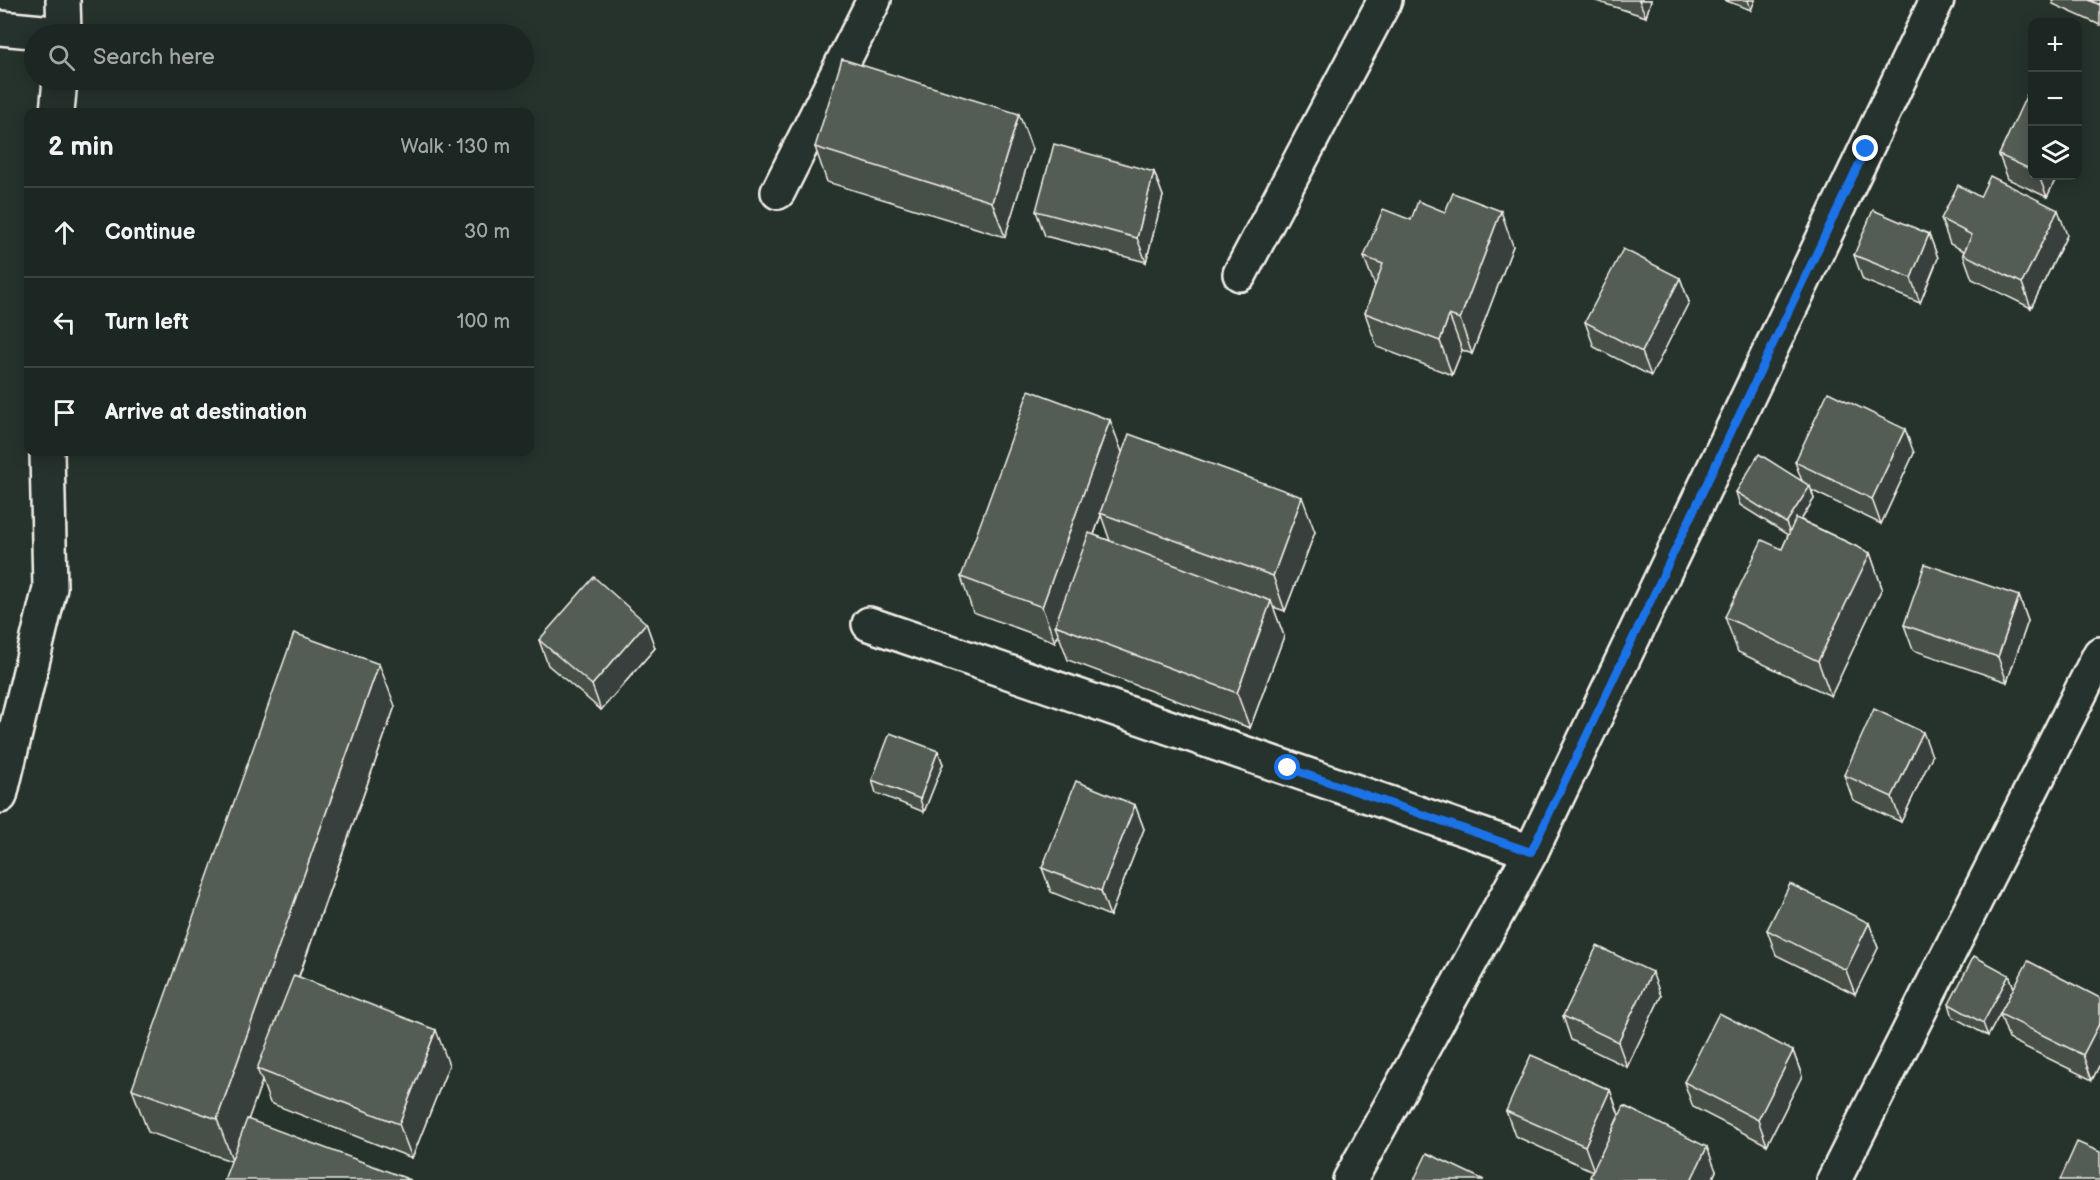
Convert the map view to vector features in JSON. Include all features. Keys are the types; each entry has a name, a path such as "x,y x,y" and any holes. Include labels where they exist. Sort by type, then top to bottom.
{"street":[{"path":"63,0 64,24"},
{"path":"778,192 874,0"},
{"path":"1240,274 1385,0"},
{"path":"1350,1180 1531,852 1936,0"},
{"path":"0,28 24,30"},
{"path":"57,108 59,90"},
{"path":"0,795 50,588 47,456"},
{"path":"869,624 1531,852"},
{"path":"1834,1180 2100,654"}],"building":[{"path":"2089,0 2100,0 2100,5"},
{"path":"842,59 1019,114 992,202 815,147"},
{"path":"2028,92 2028,168 1999,155"},
{"path":"1054,144 1154,172 1137,238 1036,211"},
{"path":"1990,176 2058,210 2022,283 1963,254 1972,235 1941,219 1958,185 1980,197"},
{"path":"1453,193 1501,211 1460,319 1449,315 1440,341 1365,313 1383,264 1364,257 1383,209 1411,220 1418,201 1445,212"},
{"path":"1873,210 1929,234 1911,278 1854,255"},
{"path":"1623,249 1680,278 1642,352 1585,322"},
{"path":"1029,390 1110,420 1042,607 961,577"},
{"path":"1828,392 1905,429 1872,499 1795,462"},
{"path":"1129,434 1302,497 1273,576 1100,513"},
{"path":"1759,454 1810,486 1786,523 1736,492"},
{"path":"1796,518 1870,553 1818,661 1725,617 1762,540 1782,549"},
{"path":"1089,533 1271,601 1237,693 1055,625"},
{"path":"1925,564 2019,596 1998,657 1904,625"},
{"path":"594,577 646,623 592,685 539,640"},
{"path":"294,633 379,664 217,1119 132,1089"},
{"path":"1874,709 1923,732 1892,797 1844,775"},
{"path":"890,733 938,751 920,799 872,780"},
{"path":"1076,781 1135,805 1101,891 1042,868"},
{"path":"1790,884 1869,923 1846,970 1767,930"},
{"path":"1597,946 1652,972 1618,1042 1563,1016"},
{"path":"1974,956 2009,975 1983,1023 1949,1004"},
{"path":"2028,961 2100,998 2100,1022 2083,1055 2000,1014"},
{"path":"294,975 436,1030 399,1124 257,1069"},
{"path":"1719,1013 1793,1051 1758,1120 1684,1082"},
{"path":"1531,1055 1610,1090 1585,1146 1506,1111"},
{"path":"1624,1106 1707,1147 1691,1180 1595,1180 1590,1177"},
{"path":"247,1119 411,1180 224,1180"},
{"path":"2077,1142 2100,1152 2100,1180 2060,1180"},
{"path":"1427,1153 1484,1180 1414,1180"}],"route":[{"path":"1288,768 1531,852 1866,149"}]}
